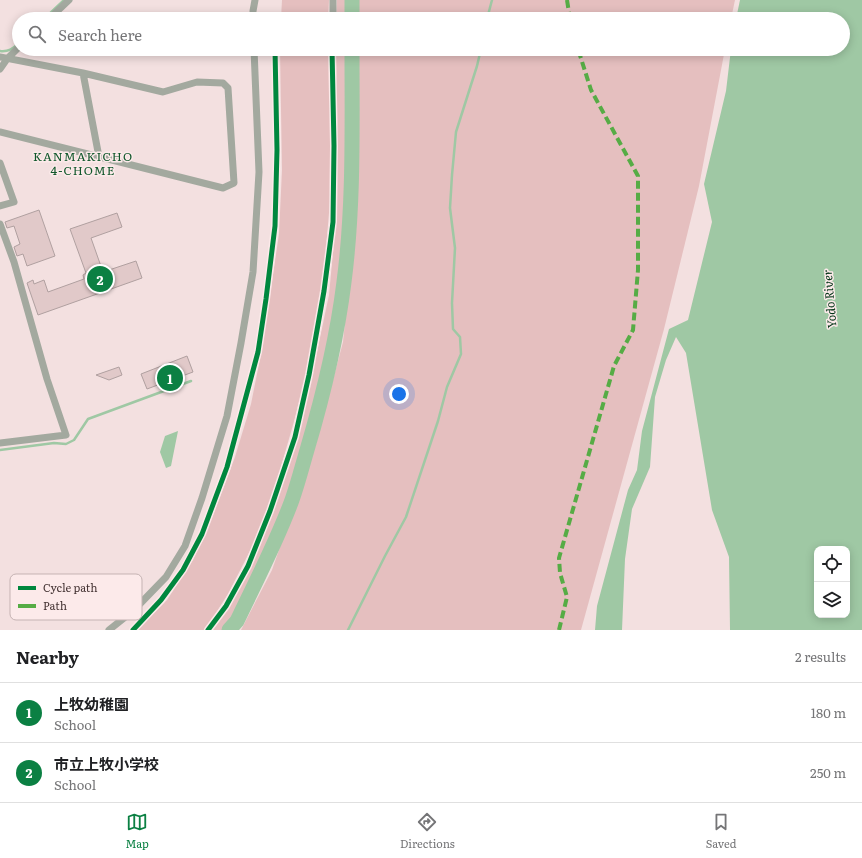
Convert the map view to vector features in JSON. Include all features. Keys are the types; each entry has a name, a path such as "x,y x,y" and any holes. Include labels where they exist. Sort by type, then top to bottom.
{"street":[{"path":"56,12 69,0"},
{"path":"254,12 255,0"},
{"path":"333,0 333,12"},
{"path":"0,69 3,58 12,52"},
{"path":"142,602 166,577 185,546 202,498 227,416 253,272 259,172 254,56"},
{"path":"208,630 226,606 248,566 270,511 295,437 309,376 324,291 333,222 334,146 332,56"},
{"path":"0,132 223,188 234,183 228,88 223,83 197,82 164,92 83,73 3,58"},
{"path":"83,73 100,157"},
{"path":"0,163 14,202 0,206"},
{"path":"0,224 14,262 47,379 66,435 0,443"},
{"path":"109,630 122,620"}],"shaded area":[{"path":"282,0 329,0 328,12 281,12"},
{"path":"337,0 348,0 348,12 336,12"},
{"path":"357,0 735,0 732,12 357,12"},
{"path":"280,56 329,56 331,149 330,201 324,272 311,356 273,494 251,549 228,594 205,630 137,630 167,600 193,560 213,515 235,457 251,404 262,349 279,234 282,170"},
{"path":"335,56 348,56 349,187 347,233 336,319 318,403 291,493 279,527 232,622 226,630 213,630 228,609 249,569 302,418 329,295 335,231"},
{"path":"357,56 724,56 699,186 664,329 581,630 241,630 272,570 316,444 343,342 352,252 357,137"}],"water":[{"name":"Yodo River","path":"740,0 862,0 862,630 730,630 729,557 712,510 686,353 676,337 666,360 655,397 650,467 632,509 625,559 622,630 595,630 597,606 628,490 637,470 642,431 669,329 688,320 712,222 704,184 726,91 730,56 850,56 850,12 737,12"},
{"path":"178,431 171,466 166,468 160,452 165,436"}],"building":[{"path":"39,210 55,256 27,266 23,254 17,256 14,247 20,244 14,226 7,228 5,222"},
{"path":"117,213 122,227 91,238 103,272 136,261 142,278 38,315 27,283 33,280 34,284 44,280 48,292 84,279 83,275 86,273 70,229"},
{"path":"187,356 193,372 147,389 141,374"},
{"path":"119,367 122,375 109,380 96,375"}],"waterway":[{"path":"51,12 64,0"},
{"path":"352,0 352,12"},
{"path":"489,12 492,0"},
{"path":"0,51 12,49"},
{"path":"229,630 237,621 273,546 292,500 319,409 329,367 341,303 347,253 352,166 352,56"},
{"path":"348,630 406,517 438,421 447,387 461,354 460,337 453,329 452,303 455,248 450,208 452,175 456,132 479,56"},
{"path":"0,450 54,443 66,444 74,440 88,419 191,381"}],"marked path":[{"path":"567,0 569,12"},
{"path":"559,630 567,597 560,573 559,558 614,366 633,330 638,270 638,176 591,90 580,56"}],"cycle path":[{"path":"133,630 161,600 183,570 202,534 227,467 258,352 275,226 277,150 275,56"},
{"path":"208,630 226,606 248,566 270,511 295,437 309,375 324,291 333,222 334,146 332,56"}],"place":[{"name":"市立上牧小学校","path":"100,279"},
{"name":"上牧幼稚園","path":"170,378"}],"district":[{"name":"KANMAKICHO 4-CHOME","path":"83,163"}]}
